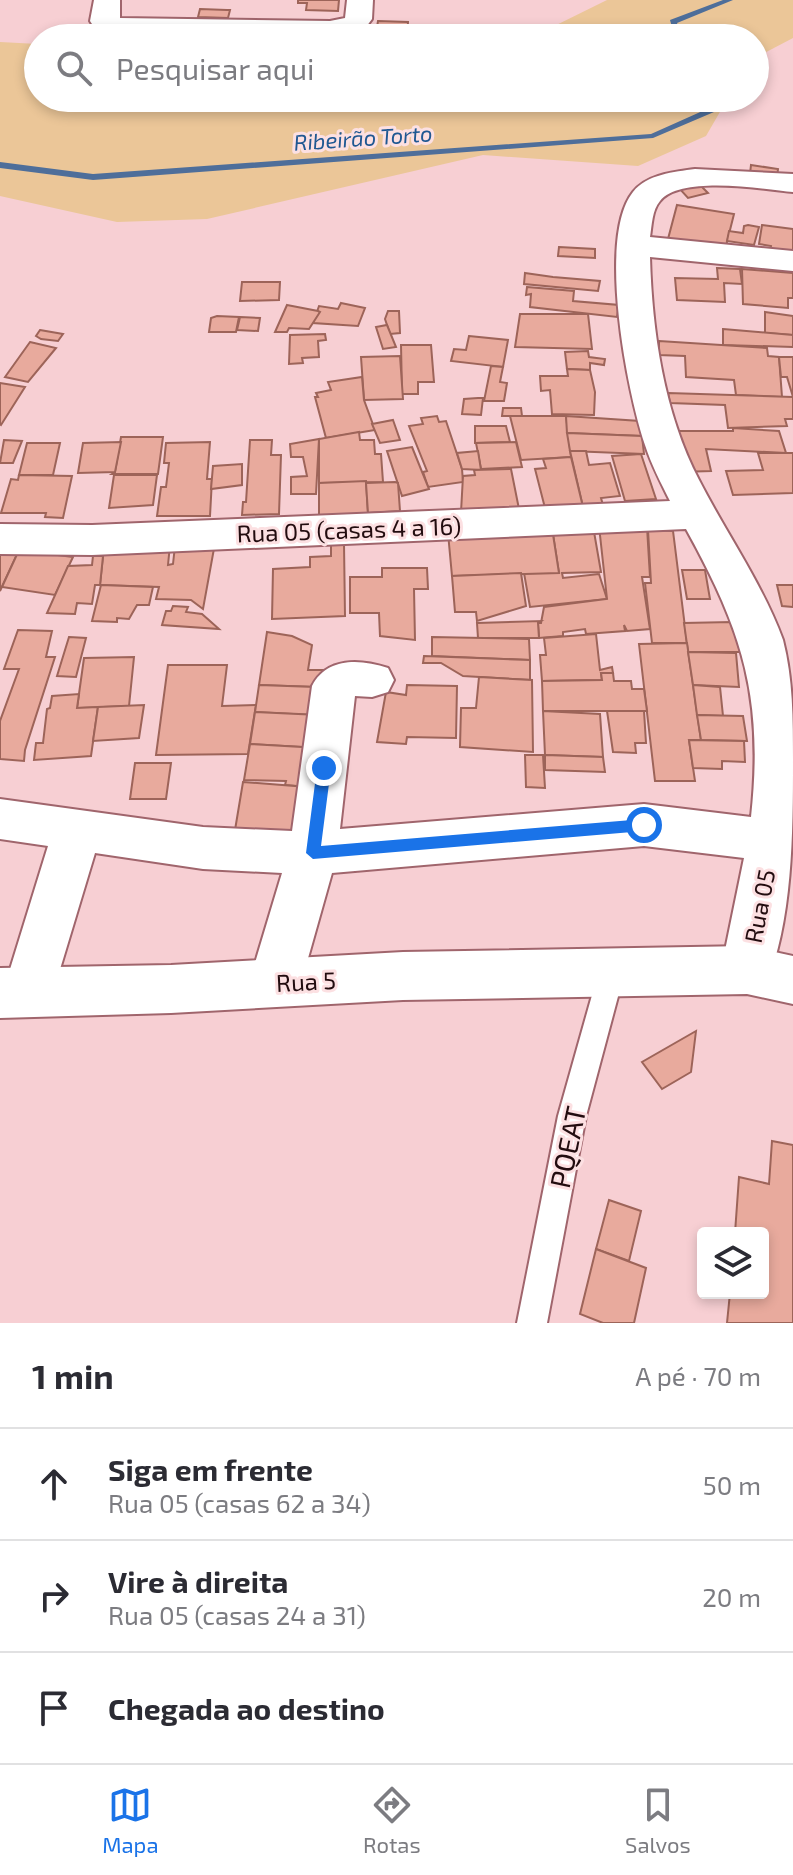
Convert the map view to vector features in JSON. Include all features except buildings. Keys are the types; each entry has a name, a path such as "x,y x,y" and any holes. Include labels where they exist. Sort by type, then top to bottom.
{"street":[{"path":"107,0 104,21 111,24"},
{"path":"354,24 358,19 360,0"},
{"name":"Rua 05","path":"770,975 772,841 781,788 781,742 771,674 758,624 665,448 654,415 633,289 633,245 636,216 646,196 666,184 706,177 793,183"},
{"path":"633,245 793,261"},
{"name":"Rua 05 (casas 4 a 16)","path":"0,539 92,540 698,514"},
{"path":"275,983 313,853 334,686 349,678 372,680"},
{"path":"0,819 203,848 313,853 644,825 772,841"},
{"path":"15,993 77,830"},
{"name":"Rua 5","path":"15,993 403,976 770,975"}],"lane":[{"name":"PQEAT","path":"532,1323 572,1116 611,974"}],"shaded area":[{"path":"607,0 793,0 793,38 769,51 769,24 558,24"},
{"path":"0,42 24,43 24,112 720,112 706,136 638,166 483,155 207,219 117,222 0,196"}],"waterway":[{"name":"Ribeirão Torto","path":"674,24 729,0"},
{"name":"Ribeirão Torto","path":"0,165 93,177 653,136 707,112"}],"route":[{"path":"324,768 313,853 644,825"}]}
